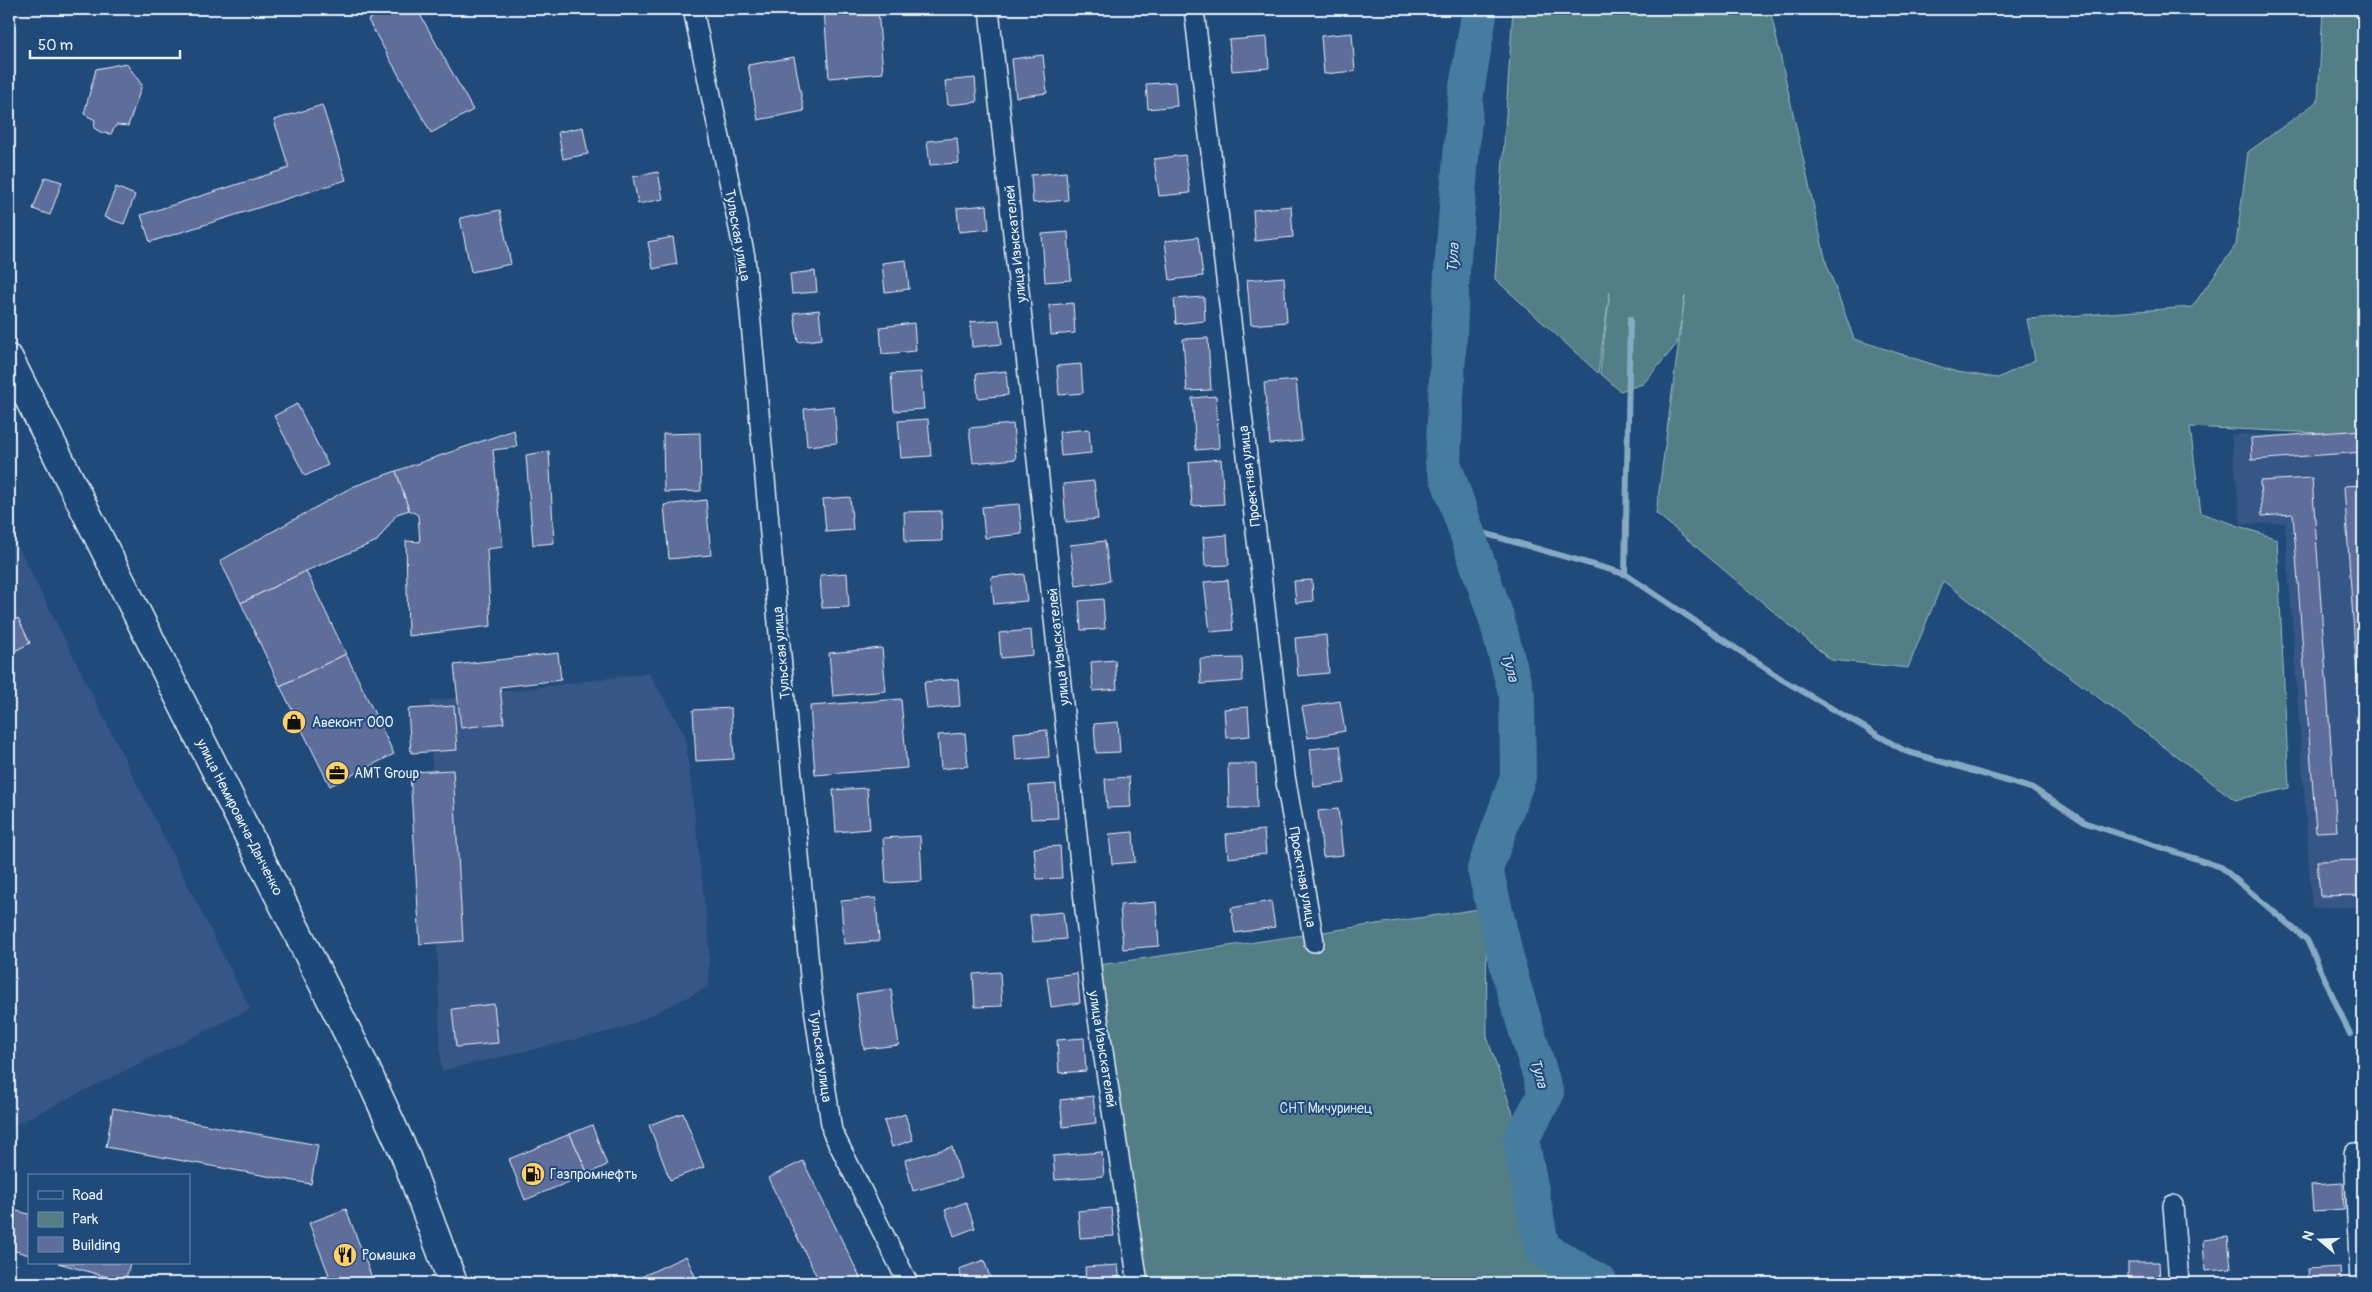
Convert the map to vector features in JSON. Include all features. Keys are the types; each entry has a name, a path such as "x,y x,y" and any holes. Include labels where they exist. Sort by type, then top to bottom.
{"main road":[{"name":"улица Немировича-Данченко","path":"9,359 363,1063 404,1152 453,1283"}],"street":[{"name":"Тульская улица","path":"693,9 744,257 811,988 832,1131 908,1283"},
{"name":"улица Изыскателей","path":"989,9 1093,985 1138,1283"},
{"name":"Проектная улица","path":"1194,9 1285,776 1314,942"},
{"path":"2354,1153 2360,1283"},
{"path":"2173,1205 2179,1283"}],"shaded area":[{"path":"2231,434 2363,437 2363,907 2312,908 2285,523 2241,524"},
{"path":"9,528 250,1009 9,1128"},
{"path":"649,673 685,735 709,939 709,987 624,1028 441,1071 430,701"}],"green space":[{"path":"1513,9 1770,9 1826,262 1854,339 1957,372 1998,378 2035,360 2027,319 2192,307 2236,245 2248,152 2318,101 2323,9 2363,9 2363,435 2190,427 2201,513 2277,539 2289,788 2235,800 1943,581 1908,668 1831,660 1656,513 1685,296 1677,344 1643,384 1620,391 1600,373 1610,291 1598,373 1495,279"},
{"name":"СНТ Мичуринец","path":"1486,908 1487,1037 1561,1257 1590,1283 1147,1283 1093,985 1092,966"}],"building":[{"path":"388,9 417,9 473,110 431,133 368,20"},
{"path":"824,9 878,9 883,73 829,78"},
{"path":"1227,9 1265,9 1265,11 1227,14"},
{"path":"1352,33 1355,71 1324,74 1321,36"},
{"path":"1267,37 1269,68 1232,71 1229,40"},
{"path":"1043,55 1047,93 1016,97 1012,59"},
{"path":"794,57 804,111 758,120 748,65"},
{"path":"126,63 142,85 128,126 116,125 111,134 102,133 94,128 95,120 84,114 96,69"},
{"path":"975,78 977,102 948,105 945,81"},
{"path":"1175,82 1177,106 1148,109 1146,84"},
{"path":"322,105 346,180 150,242 141,215 289,168 274,120"},
{"path":"583,127 588,154 563,159 558,132"},
{"path":"957,138 959,163 930,165 927,141"},
{"path":"1185,155 1190,193 1159,196 1154,159"},
{"path":"658,172 663,199 638,204 633,177"},
{"path":"1066,172 1068,200 1033,203 1031,175"},
{"path":"45,177 62,182 50,215 33,209"},
{"path":"116,187 135,195 124,224 104,217"},
{"path":"987,205 989,229 959,232 957,208"},
{"path":"1291,206 1293,237 1255,241 1253,210"},
{"path":"500,210 511,264 471,272 460,218"},
{"path":"1068,232 1071,280 1045,282 1042,234"},
{"path":"673,237 677,264 653,269 648,242"},
{"path":"1198,237 1203,276 1170,280 1165,241"},
{"path":"906,260 909,289 885,292 882,263"},
{"path":"815,271 817,292 792,294 790,274"},
{"path":"1284,277 1287,322 1251,325 1247,280"},
{"path":"1204,297 1205,321 1176,324 1174,299"},
{"path":"1073,303 1075,333 1051,335 1049,305"},
{"path":"819,310 822,339 798,342 794,313"},
{"path":"999,320 1002,344 972,347 970,322"},
{"path":"914,323 916,351 882,354 880,327"},
{"path":"1208,338 1211,390 1187,391 1183,339"},
{"path":"1081,364 1083,393 1059,395 1057,366"},
{"path":"1006,371 1008,395 978,398 976,374"},
{"path":"921,372 924,409 894,411 891,374"},
{"path":"1296,380 1302,441 1270,444 1264,383"},
{"path":"1216,396 1219,448 1196,450 1192,398"},
{"path":"297,404 328,465 305,476 274,416"},
{"path":"834,406 837,443 807,446 804,409"},
{"path":"928,419 931,456 901,458 898,421"},
{"path":"1013,424 1016,459 973,463 969,428"},
{"path":"1089,429 1091,453 1061,456 1059,432"},
{"path":"514,430 517,447 493,450 503,547 487,549 491,626 408,636 406,541 420,542 418,515 409,510 396,471"},
{"path":"2363,430 2363,452 2252,460 2251,438"},
{"path":"700,433 701,491 664,492 663,434"},
{"path":"549,451 554,543 533,545 526,455"},
{"path":"1221,459 1224,504 1192,506 1189,462"},
{"path":"396,471 409,510 397,514 377,541 306,571 241,603 220,561 352,487"},
{"path":"2312,478 2337,831 2316,832 2293,514 2262,516 2260,481"},
{"path":"1094,481 1098,519 1066,522 1063,484"},
{"path":"2363,485 2363,766 2344,486"},
{"path":"850,497 853,530 826,532 823,499"},
{"path":"706,500 711,555 669,559 664,505"},
{"path":"1019,504 1022,534 985,538 982,507"},
{"path":"941,511 942,541 905,542 904,512"},
{"path":"1227,535 1229,565 1205,566 1203,537"},
{"path":"1105,541 1110,581 1076,586 1070,545"},
{"path":"306,571 346,654 280,686 241,603"},
{"path":"847,573 849,607 822,608 820,575"},
{"path":"1024,574 1027,601 994,604 991,577"},
{"path":"1228,580 1233,630 1210,632 1204,582"},
{"path":"1312,580 1313,601 1296,603 1294,581"},
{"path":"1103,599 1105,629 1081,630 1079,601"},
{"path":"18,618 30,643 9,654 9,623"},
{"path":"1031,630 1033,655 1001,658 999,633"},
{"path":"1326,635 1329,673 1298,676 1295,638"},
{"path":"882,648 886,691 833,696 829,653"},
{"path":"558,653 561,680 500,687 504,723 461,728 454,665"},
{"path":"346,654 394,754 330,786 280,686"},
{"path":"1242,658 1243,681 1201,684 1200,659"},
{"path":"1115,660 1117,689 1093,691 1091,662"},
{"path":"958,679 960,706 927,709 924,682"},
{"path":"901,699 907,768 815,775 810,706"},
{"path":"1340,701 1345,731 1308,738 1302,707"},
{"path":"454,706 457,750 411,753 408,709"},
{"path":"1248,707 1250,736 1226,738 1224,709"},
{"path":"731,708 734,759 696,761 693,710"},
{"path":"1118,722 1120,752 1096,753 1094,724"},
{"path":"1047,730 1049,757 1016,760 1014,733"},
{"path":"965,733 968,766 941,769 938,735"},
{"path":"1340,746 1345,783 1314,787 1310,749"},
{"path":"1228,764 1256,764 1257,808 1229,808"},
{"path":"453,770 463,941 420,944 410,772"},
{"path":"1129,777 1131,807 1107,808 1105,779"},
{"path":"1056,784 1058,818 1031,819 1029,786"},
{"path":"867,788 870,829 836,832 833,790"},
{"path":"1338,809 1343,855 1323,857 1318,811"},
{"path":"1264,830 1266,854 1228,858 1226,834"},
{"path":"1133,832 1135,862 1112,864 1109,834"},
{"path":"920,836 922,881 886,883 883,838"},
{"path":"1060,846 1062,878 1037,879 1034,848"},
{"path":"2363,860 2363,895 2320,896 2317,861"},
{"path":"876,898 879,941 844,944 841,901"},
{"path":"1271,901 1275,927 1235,933 1231,908"},
{"path":"1156,902 1159,946 1123,949 1120,905"},
{"path":"1063,912 1066,939 1033,942 1030,915"},
{"path":"1000,972 1002,1006 975,1007 973,974"},
{"path":"1077,973 1080,1003 1051,1007 1047,977"},
{"path":"891,989 899,1045 864,1049 856,994"},
{"path":"494,1004 498,1043 456,1047 452,1009"},
{"path":"1084,1038 1086,1071 1059,1073 1057,1040"},
{"path":"1093,1096 1096,1123 1063,1127 1060,1100"},
{"path":"113,1108 318,1145 311,1184 106,1147"},
{"path":"683,1113 704,1167 670,1180 649,1125"},
{"path":"905,1114 913,1140 892,1147 884,1121"},
{"path":"592,1125 607,1165 588,1174 570,1134"},
{"path":"570,1134 588,1174 525,1200 509,1159"},
{"path":"952,1147 961,1178 913,1191 905,1160"},
{"path":"1102,1152 1104,1176 1055,1180 1053,1156"},
{"path":"803,1161 863,1283 820,1283 768,1178"},
{"path":"2343,1183 2344,1209 2313,1211 2311,1185"},
{"path":"966,1202 975,1228 954,1236 945,1210"},
{"path":"1111,1208 1114,1236 1080,1238 1078,1211"},
{"path":"9,1209 28,1214 28,1255 9,1249"},
{"path":"346,1209 374,1283 332,1283 309,1223"},
{"path":"2228,1237 2231,1269 2205,1271 2203,1240"},
{"path":"686,1256 698,1283 628,1283"},
{"path":"984,1260 992,1283 963,1283 959,1269"},
{"path":"2128,1262 2159,1262 2160,1283 2128,1283"},
{"path":"62,1264 130,1264 125,1282"},
{"path":"1118,1265 1120,1283 1086,1283 1085,1267"},
{"path":"2340,1267 2341,1283 2309,1283 2308,1269"}],"waterway":[{"name":"Тула","path":"1480,9 1466,93 1452,271 1443,463 1496,617 1517,696 1518,777 1485,869 1511,979 1546,1094 1521,1139 1542,1248 1600,1283"},
{"path":"1625,574 1630,319"},
{"path":"1443,463 1473,530 1625,574 1783,680 1905,751 2034,789 2086,823 2221,867 2307,940 2350,1034"}],"place":[{"name":"Авеконт ООО","path":"294,722"},
{"name":"АМТ Group","path":"337,773"},
{"name":"Газпромнефть","path":"533,1174"},
{"name":"Ромашка","path":"345,1255"}]}
